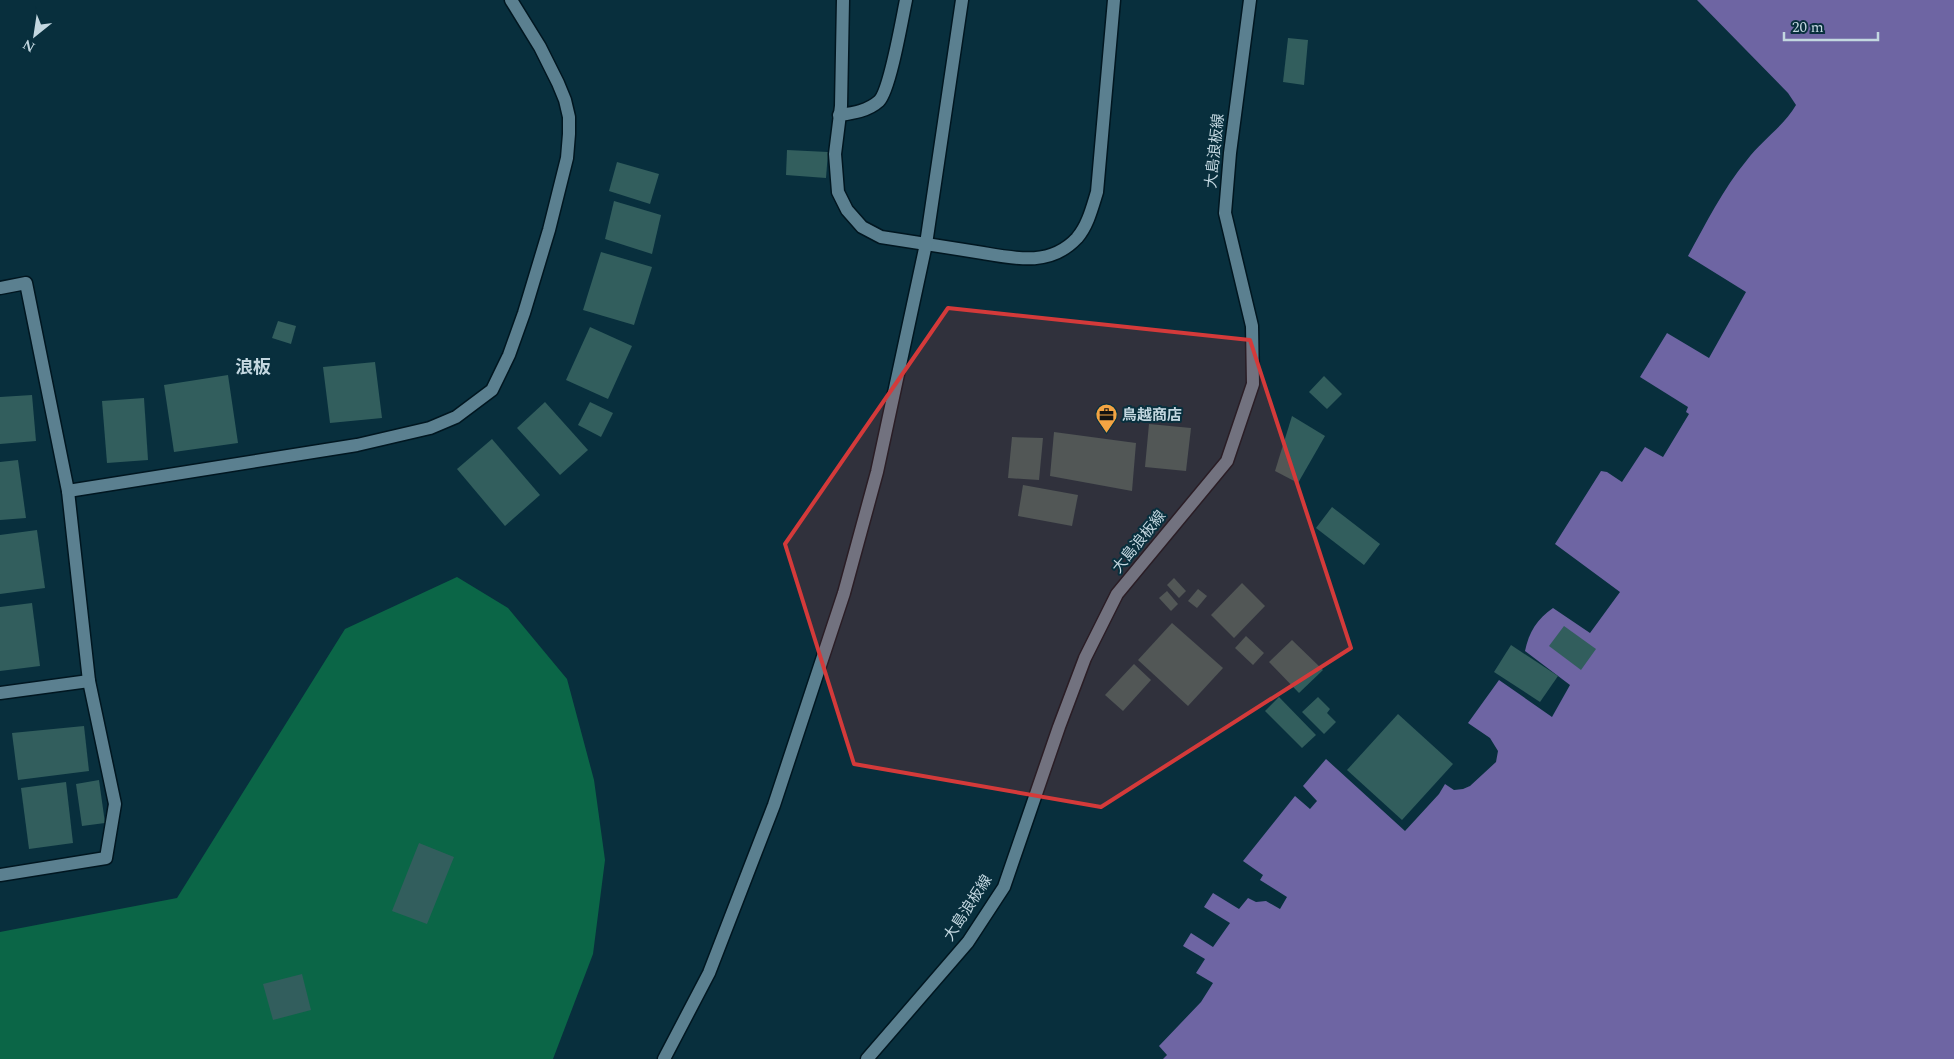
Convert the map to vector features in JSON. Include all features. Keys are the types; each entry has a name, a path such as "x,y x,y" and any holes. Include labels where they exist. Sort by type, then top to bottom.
{"main road":[{"path":"68,491 357,445 430,428 456,417 492,390 512,347 546,239 567,158 569,134 569,117 565,100 540,47 511,0"},
{"path":"843,0 839,116 835,154 838,192 847,210 862,227 881,236 1023,260 1044,258 1062,251 1078,237 1089,217 1097,192 1114,0"},
{"path":"839,116 864,111 880,101 888,81 906,0"},
{"path":"664,1059 709,972 774,805 841,602 877,472 926,244 962,0"},
{"name":"大島浪板線","path":"866,1059 968,942 1004,887 1059,727 1085,658 1117,594 1227,461 1253,384 1252,326 1225,213 1230,153 1250,0"},
{"path":"0,288 26,282 68,491 89,681 115,804 106,858 0,875"},
{"path":"0,692 89,681"}],"highlighted area":[{"path":"948,308 1250,340 1351,648 1101,807 854,764 785,544"}],"green space":[{"path":"457,577 508,608 567,679 594,780 605,860 593,954 553,1059 0,1059 0,932 177,898 345,629"}],"shaded area":[{"path":"1697,0 1954,0 1954,1059 1163,1059 1167,1055 1159,1046 1201,1002 1213,983 1196,973 1205,959 1183,946 1191,933 1213,947 1230,923 1204,907 1213,893 1239,909 1248,898 1256,902 1266,901 1280,909 1287,897 1260,880 1263,875 1243,861 1295,796 1310,809 1317,801 1303,786 1326,759 1405,831 1439,794 1445,784 1454,790 1470,786 1496,762 1498,751 1490,738 1468,723 1499,680 1552,717 1570,685 1525,651 1531,632 1538,621 1553,608 1590,633 1620,592 1555,544 1601,471 1607,472 1622,482 1645,447 1663,457 1689,414 1686,412 1688,407 1640,377 1667,333 1709,358 1746,292 1688,256 1715,206 1738,171 1785,120 1796,105 1788,93"}],"building":[{"path":"1288,38 1308,40 1304,85 1283,82"},
{"path":"787,150 828,152 826,178 786,175"},
{"path":"617,162 659,174 650,204 609,191"},
{"path":"614,201 661,215 652,254 605,239"},
{"path":"601,252 652,267 634,325 583,310"},
{"path":"278,321 296,326 291,344 272,338"},
{"path":"590,327 632,346 608,399 566,380"},
{"path":"375,362 382,418 330,423 323,367"},
{"path":"228,375 238,443 174,452 164,385"},
{"path":"1324,376 1342,394 1327,409 1309,392"},
{"path":"32,395 36,441 0,444 0,397"},
{"path":"144,398 148,460 107,463 102,401"},
{"path":"545,402 588,450 560,475 517,428"},
{"path":"590,402 613,413 601,437 578,425"},
{"path":"1292,416 1325,436 1298,483 1275,471"},
{"path":"1149,424 1191,428 1186,471 1145,467"},
{"path":"1054,432 1136,443 1132,491 1050,476"},
{"path":"1012,437 1043,438 1039,480 1008,478"},
{"path":"492,439 540,495 505,526 457,469"},
{"path":"18,460 26,518 0,520 0,462"},
{"path":"1023,485 1078,495 1072,526 1018,516"},
{"path":"1332,507 1380,544 1364,565 1316,528"},
{"path":"37,530 45,588 0,594 0,535"},
{"path":"1174,578 1186,591 1179,598 1167,585"},
{"path":"1242,583 1265,606 1234,638 1211,615"},
{"path":"1198,589 1207,596 1197,608 1188,601"},
{"path":"1167,591 1178,604 1171,611 1159,598"},
{"path":"32,603 40,666 0,671 0,607"},
{"path":"1172,623 1223,668 1188,706 1138,660"},
{"path":"1564,626 1596,649 1581,670 1549,646"},
{"path":"1246,636 1264,653 1253,665 1235,648"},
{"path":"1292,640 1323,670 1299,693 1269,662"},
{"path":"1511,645 1558,676 1540,702 1494,672"},
{"path":"1134,664 1151,680 1123,711 1105,695"},
{"path":"1279,697 1316,735 1302,748 1265,711"},
{"path":"1318,697 1330,709 1327,713 1336,722 1324,734 1302,712"},
{"path":"1398,714 1453,764 1402,820 1347,770"},
{"path":"84,726 89,771 18,780 12,733"},
{"path":"99,780 105,823 82,826 76,784"},
{"path":"66,782 73,843 29,849 21,788"},
{"path":"419,843 454,857 427,924 392,911"},
{"path":"302,974 311,1010 273,1020 263,984"}],"place":[{"name":"鳥越商店","path":"1106,434"}],"district":[{"name":"浪板","path":"253,367"}]}
